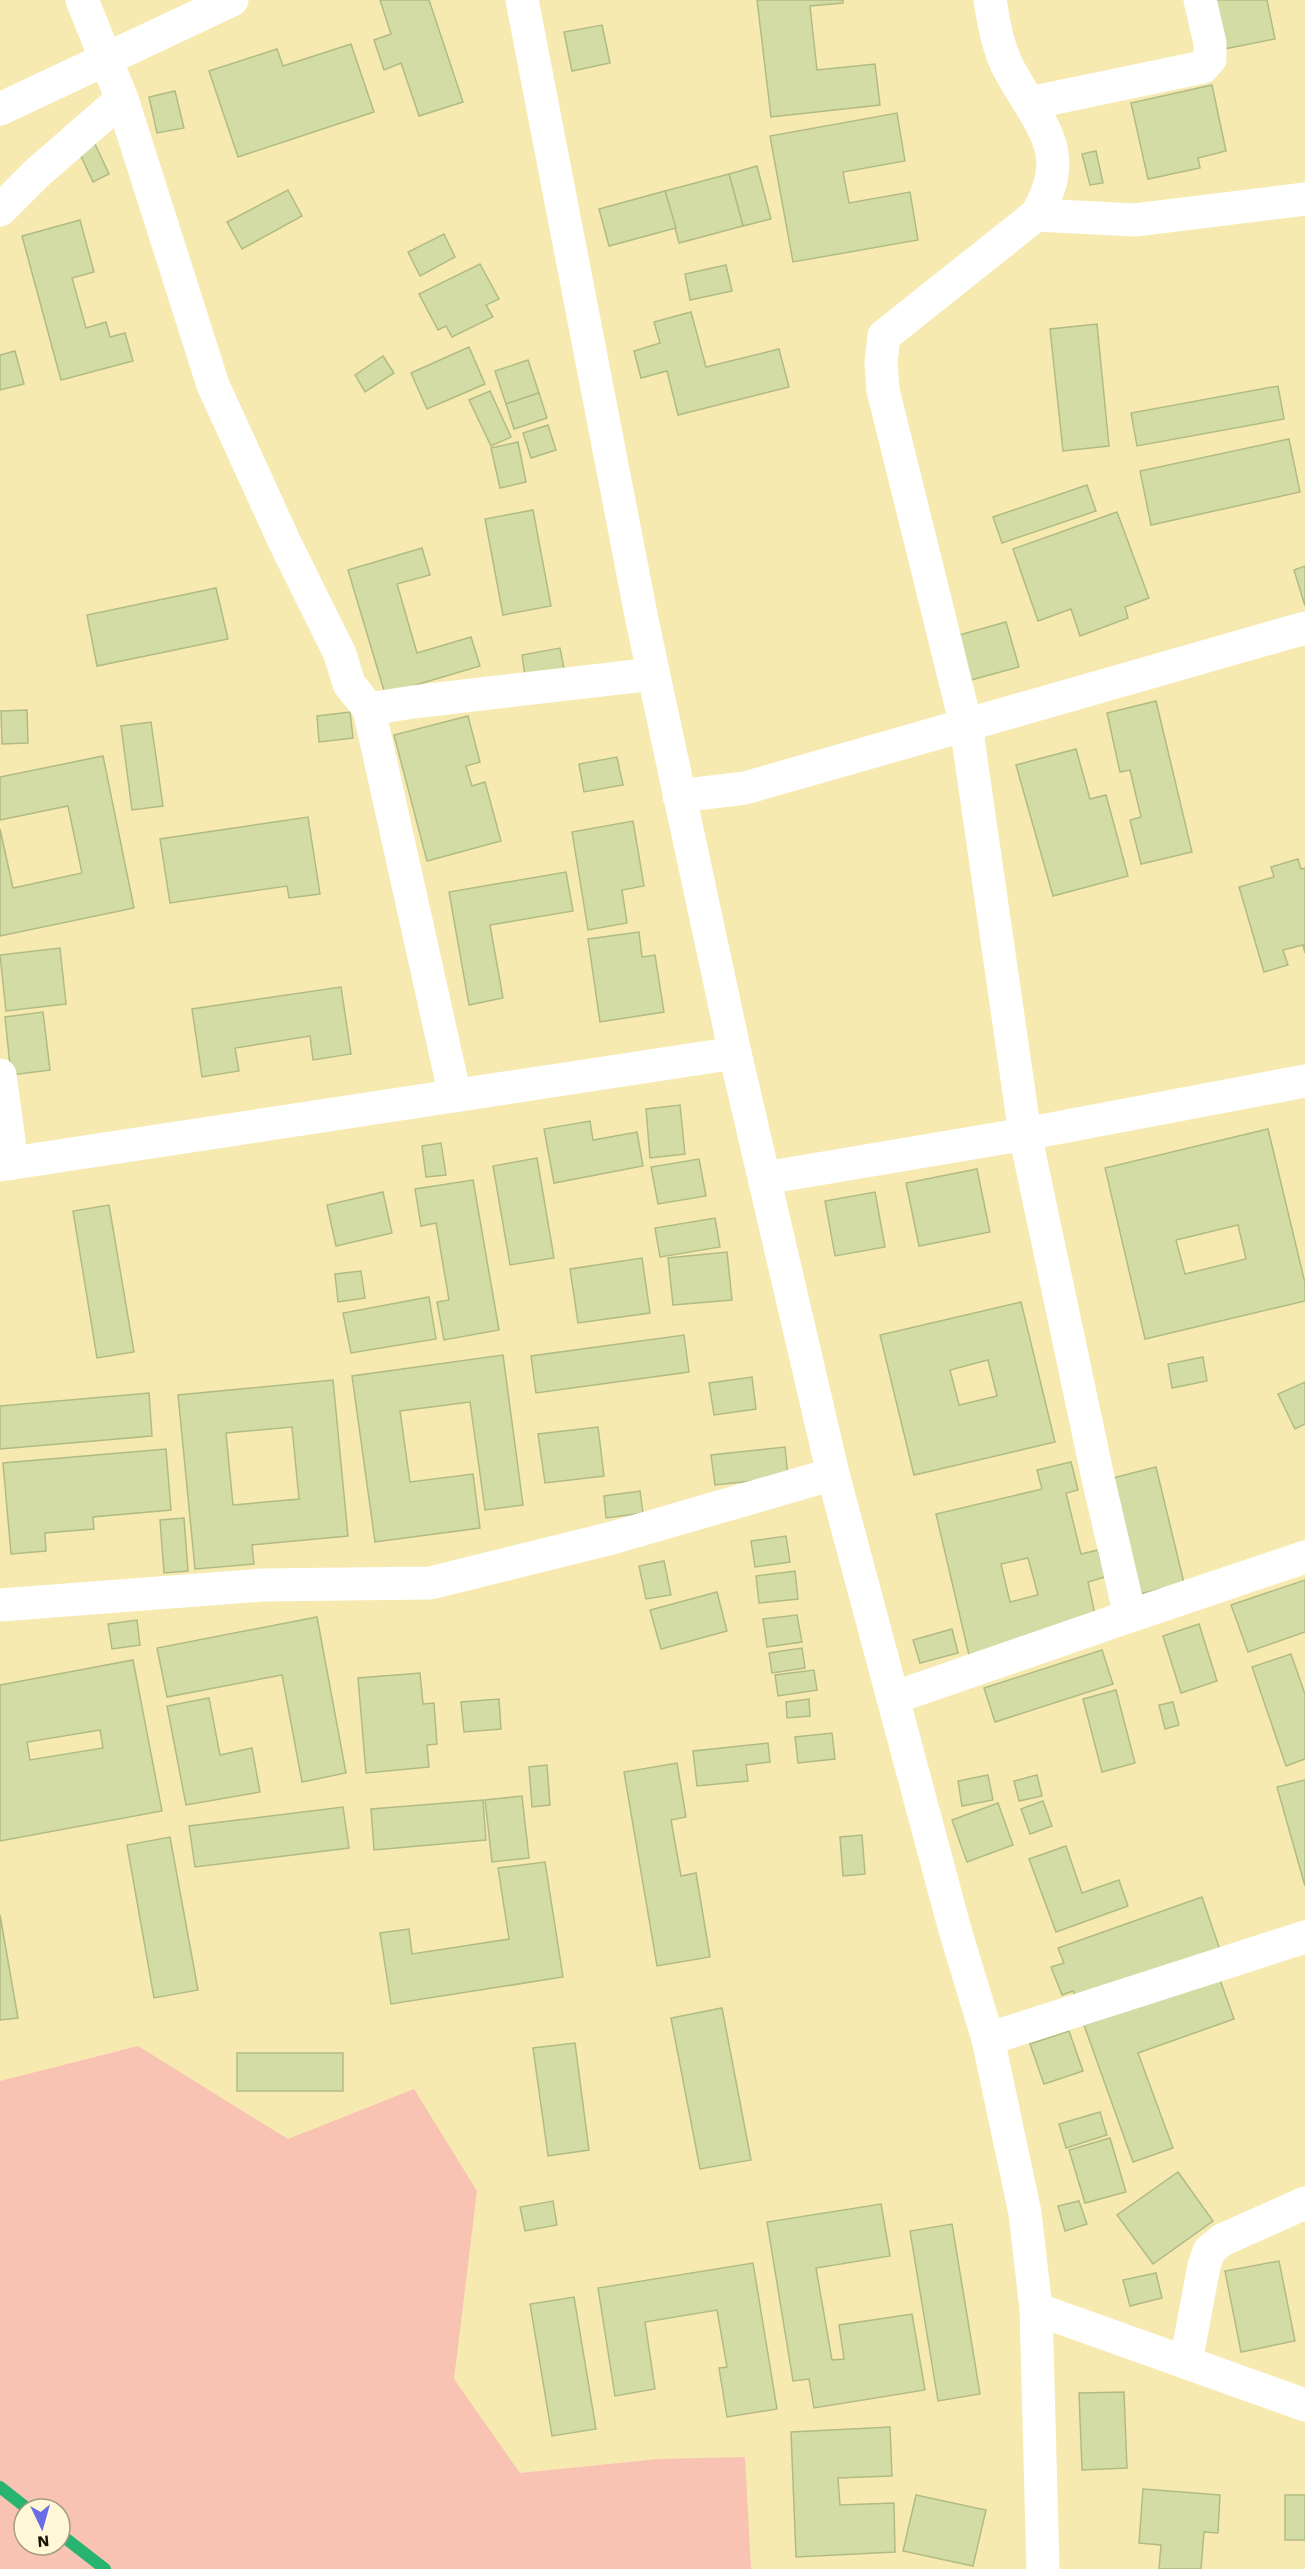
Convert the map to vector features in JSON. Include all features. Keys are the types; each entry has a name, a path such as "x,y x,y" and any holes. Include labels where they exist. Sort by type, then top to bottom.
{"street":[{"path":"82,0 122,99 213,385 285,543 335,644 349,684 369,710 455,1096"},
{"path":"0,109 232,0"},
{"path":"522,0 653,674 735,1053 833,1474 955,1930 988,2039 1025,2213 1036,2309 1043,2569"},
{"path":"990,0 995,32 1006,61 1052,146 1054,176 1049,194 1036,215 884,336 881,362 883,390 966,725 1025,1134 1098,1478 1130,1616"},
{"path":"1030,103 1203,67 1210,59 1210,51 1200,0"},
{"path":"0,210 36,174 122,99"},
{"path":"1036,215 1135,220 1305,199"},
{"path":"679,796 745,788 1305,628"},
{"path":"369,710 413,702 653,674"},
{"path":"0,1074 6,1164 735,1053"},
{"path":"765,1178 1025,1134 1305,1080"},
{"path":"0,1605 262,1585 430,1582 612,1538 833,1474"},
{"path":"893,1698 1305,1557"},
{"path":"988,2039 1305,1937"},
{"path":"1186,2362 1204,2266 1209,2251 1221,2240 1305,2203"},
{"path":"1036,2309 1305,2405"}],"shaded area":[{"path":"138,2046 288,2139 414,2089 477,2191 454,2379 520,2473 658,2459 745,2457 751,2569 0,2569 0,2081"}],"building":[{"path":"380,0 429,0 463,102 419,116 401,63 384,70 374,40 391,34"},
{"path":"757,0 843,0 843,3 810,6 817,70 875,64 880,105 771,117"},
{"path":"1214,0 1267,0 1275,39 1224,49"},
{"path":"602,25 610,63 572,71 564,32"},
{"path":"351,44 374,112 238,157 209,71 277,49 283,66"},
{"path":"1212,85 1226,151 1198,158 1200,168 1148,179 1131,103"},
{"path":"175,91 184,128 157,133 149,97"},
{"path":"897,113 905,161 843,172 849,203 910,192 918,240 793,262 770,136"},
{"path":"95,144 109,174 93,182 79,152"},
{"path":"1096,151 1103,183 1090,185 1082,154"},
{"path":"757,166 771,219 743,226 729,174"},
{"path":"729,174 743,226 679,243 665,191"},
{"path":"288,190 302,216 242,249 227,222"},
{"path":"665,191 676,228 609,246 599,209"},
{"path":"80,220 94,272 72,278 86,328 106,322 110,337 125,333 133,361 61,380 22,236"},
{"path":"444,234 455,257 420,276 408,252"},
{"path":"480,264 499,299 486,305 493,317 452,337 446,326 438,330 419,294"},
{"path":"726,265 732,291 690,300 685,274"},
{"path":"691,312 706,367 779,349 789,387 678,415 667,371 641,378 634,351 660,343 654,322"},
{"path":"1097,324 1109,446 1063,451 1050,329"},
{"path":"469,347 485,384 427,409 411,373"},
{"path":"15,351 24,384 0,390 0,355"},
{"path":"383,356 394,373 365,392 355,375"},
{"path":"528,360 539,393 506,404 495,371"},
{"path":"1278,386 1284,419 1137,446 1131,413"},
{"path":"490,391 511,437 491,446 469,400"},
{"path":"539,393 547,418 514,429 506,404"},
{"path":"548,425 556,450 531,458 523,433"},
{"path":"1289,439 1300,492 1151,525 1140,471"},
{"path":"518,442 526,482 500,488 491,448"},
{"path":"1087,485 1096,511 1002,543 993,517"},
{"path":"533,510 551,606 503,615 485,519"},
{"path":"1117,512 1149,598 1125,607 1128,618 1080,636 1071,609 1038,621 1013,549"},
{"path":"422,548 430,575 397,584 417,653 471,637 480,666 385,694 348,570"},
{"path":"1305,566 1305,606 1294,570"},
{"path":"216,588 228,639 97,666 87,615"},
{"path":"1006,622 1019,667 971,680 959,635"},
{"path":"560,648 564,669 525,676 522,655"},
{"path":"1156,701 1192,852 1141,864 1130,820 1141,817 1130,770 1120,772 1107,713"},
{"path":"27,710 28,743 2,744 1,711"},
{"path":"350,712 353,738 319,742 317,716"},
{"path":"468,716 480,762 466,766 472,786 485,782 501,841 427,861 394,735"},
{"path":"151,722 163,806 132,810 121,726"},
{"path":"1076,749 1090,799 1106,795 1128,876 1053,896 1016,765"},
{"path":"103,756 134,908 0,936 0,829 13,888 82,873 68,806 0,820 0,777"},
{"path":"617,757 623,785 584,792 579,764"},
{"path":"308,817 320,894 289,898 287,886 170,903 160,839"},
{"path":"633,821 644,886 622,890 627,923 588,930 572,832"},
{"path":"1298,859 1301,869 1305,868 1305,953 1303,945 1283,950 1288,965 1264,972 1239,887 1274,877 1271,867"},
{"path":"566,872 573,911 490,925 503,998 469,1005 449,892"},
{"path":"639,932 642,957 655,955 664,1012 600,1022 588,939"},
{"path":"60,948 66,1004 6,1011 0,955"},
{"path":"341,987 351,1054 313,1060 310,1036 235,1048 239,1071 202,1077 192,1009"},
{"path":"43,1012 50,1070 11,1075 5,1017"},
{"path":"680,1105 685,1154 650,1158 646,1109"},
{"path":"590,1121 593,1140 637,1132 643,1166 554,1183 544,1129"},
{"path":"1268,1129 1305,1283 1305,1301 1145,1339 1105,1168","holes":["1238,1225 1246,1259 1185,1274 1176,1240"]},
{"path":"441,1143 446,1175 426,1177 422,1146"},
{"path":"537,1158 554,1258 510,1265 493,1166"},
{"path":"699,1159 706,1196 658,1204 651,1167"},
{"path":"977,1169 990,1232 919,1246 906,1183"},
{"path":"473,1180 499,1330 444,1340 437,1302 449,1300 436,1223 421,1226 415,1189"},
{"path":"383,1192 392,1233 336,1246 327,1205"},
{"path":"875,1192 885,1247 835,1256 825,1201"},
{"path":"109,1205 134,1352 97,1358 73,1211"},
{"path":"715,1218 720,1247 660,1257 655,1228"},
{"path":"727,1252 732,1300 673,1305 668,1258"},
{"path":"642,1258 650,1313 578,1323 570,1269"},
{"path":"361,1271 365,1298 338,1302 335,1274"},
{"path":"429,1297 436,1339 351,1353 343,1313"},
{"path":"1021,1302 1055,1442 914,1475 880,1335","holes":["988,1360 997,1396 959,1405 950,1370"]},
{"path":"684,1335 689,1372 536,1393 531,1356"},
{"path":"503,1355 523,1505 485,1510 470,1402 400,1411 410,1482 473,1474 480,1528 375,1542 352,1376"},
{"path":"1203,1357 1207,1381 1172,1388 1168,1364"},
{"path":"752,1377 756,1409 714,1415 709,1383"},
{"path":"333,1380 348,1536 252,1545 254,1564 195,1569 178,1395","holes":["292,1427 299,1499 233,1505 226,1433"]},
{"path":"1305,1382 1305,1424 1295,1429 1278,1394"},
{"path":"149,1393 152,1436 0,1449 0,1406"},
{"path":"598,1427 604,1476 545,1483 538,1434"},
{"path":"785,1447 788,1477 715,1485 711,1455"},
{"path":"166,1449 171,1510 93,1517 94,1529 45,1533 46,1551 11,1554 3,1463"},
{"path":"1071,1462 1078,1490 1066,1493 1081,1554 1098,1550 1105,1577 1088,1582 1097,1624 969,1655 936,1514 1042,1489 1037,1470","holes":["1028,1558 1038,1595 1010,1602 1001,1564"]},
{"path":"1156,1467 1184,1583 1136,1595 1109,1479"},
{"path":"640,1491 643,1513 606,1518 604,1496"},
{"path":"184,1518 188,1571 164,1573 160,1520"},
{"path":"786,1536 790,1562 755,1567 751,1541"},
{"path":"664,1561 671,1595 646,1599 639,1566"},
{"path":"795,1571 798,1599 759,1603 756,1576"},
{"path":"1305,1580 1305,1632 1248,1652 1231,1605"},
{"path":"717,1592 727,1631 661,1649 650,1610"},
{"path":"797,1615 802,1642 767,1647 763,1619"},
{"path":"317,1617 346,1773 302,1782 282,1675 167,1697 157,1648"},
{"path":"137,1620 140,1645 112,1649 108,1624"},
{"path":"1199,1624 1217,1681 1181,1693 1163,1636"},
{"path":"952,1629 958,1653 920,1663 913,1640"},
{"path":"802,1648 805,1668 772,1673 769,1653"},
{"path":"1102,1650 1113,1684 995,1722 984,1688"},
{"path":"1291,1654 1305,1694 1305,1759 1286,1766 1252,1667"},
{"path":"133,1660 162,1811 0,1841 0,1685","holes":["100,1730 103,1748 30,1760 27,1742"]},
{"path":"814,1670 817,1690 778,1696 775,1675"},
{"path":"420,1673 423,1704 434,1703 437,1744 427,1745 429,1767 366,1773 358,1678"},
{"path":"1116,1690 1135,1763 1102,1772 1083,1699"},
{"path":"209,1698 220,1755 252,1748 260,1792 186,1805 167,1706"},
{"path":"499,1699 501,1729 464,1732 461,1702"},
{"path":"809,1699 810,1716 787,1718 786,1702"},
{"path":"1173,1702 1179,1725 1165,1729 1159,1705"},
{"path":"832,1733 835,1759 798,1763 795,1737"},
{"path":"768,1743 770,1762 746,1765 748,1781 697,1786 693,1751"},
{"path":"677,1763 686,1817 671,1820 681,1876 696,1873 710,1957 657,1966 624,1772"},
{"path":"547,1765 550,1805 532,1807 529,1767"},
{"path":"988,1775 993,1800 962,1806 958,1781"},
{"path":"1037,1775 1042,1796 1019,1801 1014,1781"},
{"path":"1305,1780 1305,1886 1277,1787"},
{"path":"522,1796 529,1858 492,1862 485,1800"},
{"path":"483,1800 486,1840 374,1850 371,1809"},
{"path":"1043,1801 1052,1826 1030,1834 1021,1809"},
{"path":"998,1803 1013,1845 967,1862 952,1820"},
{"path":"343,1807 349,1848 195,1867 189,1826"},
{"path":"862,1835 865,1874 843,1876 840,1837"},
{"path":"170,1837 198,1990 154,1998 127,1845"},
{"path":"1066,1846 1082,1893 1119,1880 1128,1906 1056,1932 1029,1859"},
{"path":"545,1862 563,1977 391,2004 380,1933 409,1929 412,1954 509,1939 498,1868"},
{"path":"1202,1897 1220,1950 1075,1996 1073,1991 1062,1995 1051,1967 1064,1963 1058,1948"},
{"path":"0,1915 18,2018 0,2020"},
{"path":"1219,1977 1234,2019 1138,2053 1173,2148 1133,2162 1084,2025"},
{"path":"722,2008 751,2160 700,2169 671,2018"},
{"path":"1069,2031 1083,2071 1044,2084 1030,2044"},
{"path":"575,2043 589,2150 548,2156 533,2048"},
{"path":"237,2053 343,2053 343,2091 237,2091"},
{"path":"1100,2112 1107,2135 1066,2148 1059,2124"},
{"path":"1110,2138 1126,2192 1085,2203 1069,2150"},
{"path":"1178,2172 1213,2221 1153,2264 1117,2215"},
{"path":"553,2201 557,2225 525,2231 520,2207"},
{"path":"1079,2201 1087,2224 1065,2231 1058,2206"},
{"path":"881,2204 890,2256 816,2268 832,2360 844,2359 839,2325 912,2314 925,2390 814,2408 809,2379 793,2381 767,2222"},
{"path":"952,2224 980,2394 938,2401 910,2231"},
{"path":"1279,2261 1295,2341 1241,2352 1225,2271"},
{"path":"753,2263 777,2409 727,2417 719,2368 727,2367 717,2310 645,2322 655,2389 615,2396 598,2288"},
{"path":"1156,2273 1162,2298 1130,2306 1123,2280"},
{"path":"574,2297 596,2429 552,2436 530,2304"},
{"path":"1124,2392 1127,2468 1082,2470 1079,2393"},
{"path":"890,2427 892,2476 838,2478 840,2505 894,2503 895,2552 796,2557 791,2432"},
{"path":"1143,2489 1220,2495 1218,2533 1204,2532 1201,2569 1159,2569 1161,2545 1139,2543"},
{"path":"916,2495 986,2510 973,2566 903,2551"},
{"path":"1285,2495 1305,2495 1305,2540 1285,2540"}],"waterway":[{"path":"0,2487 13,2497"},
{"path":"72,2543 105,2569"}]}
